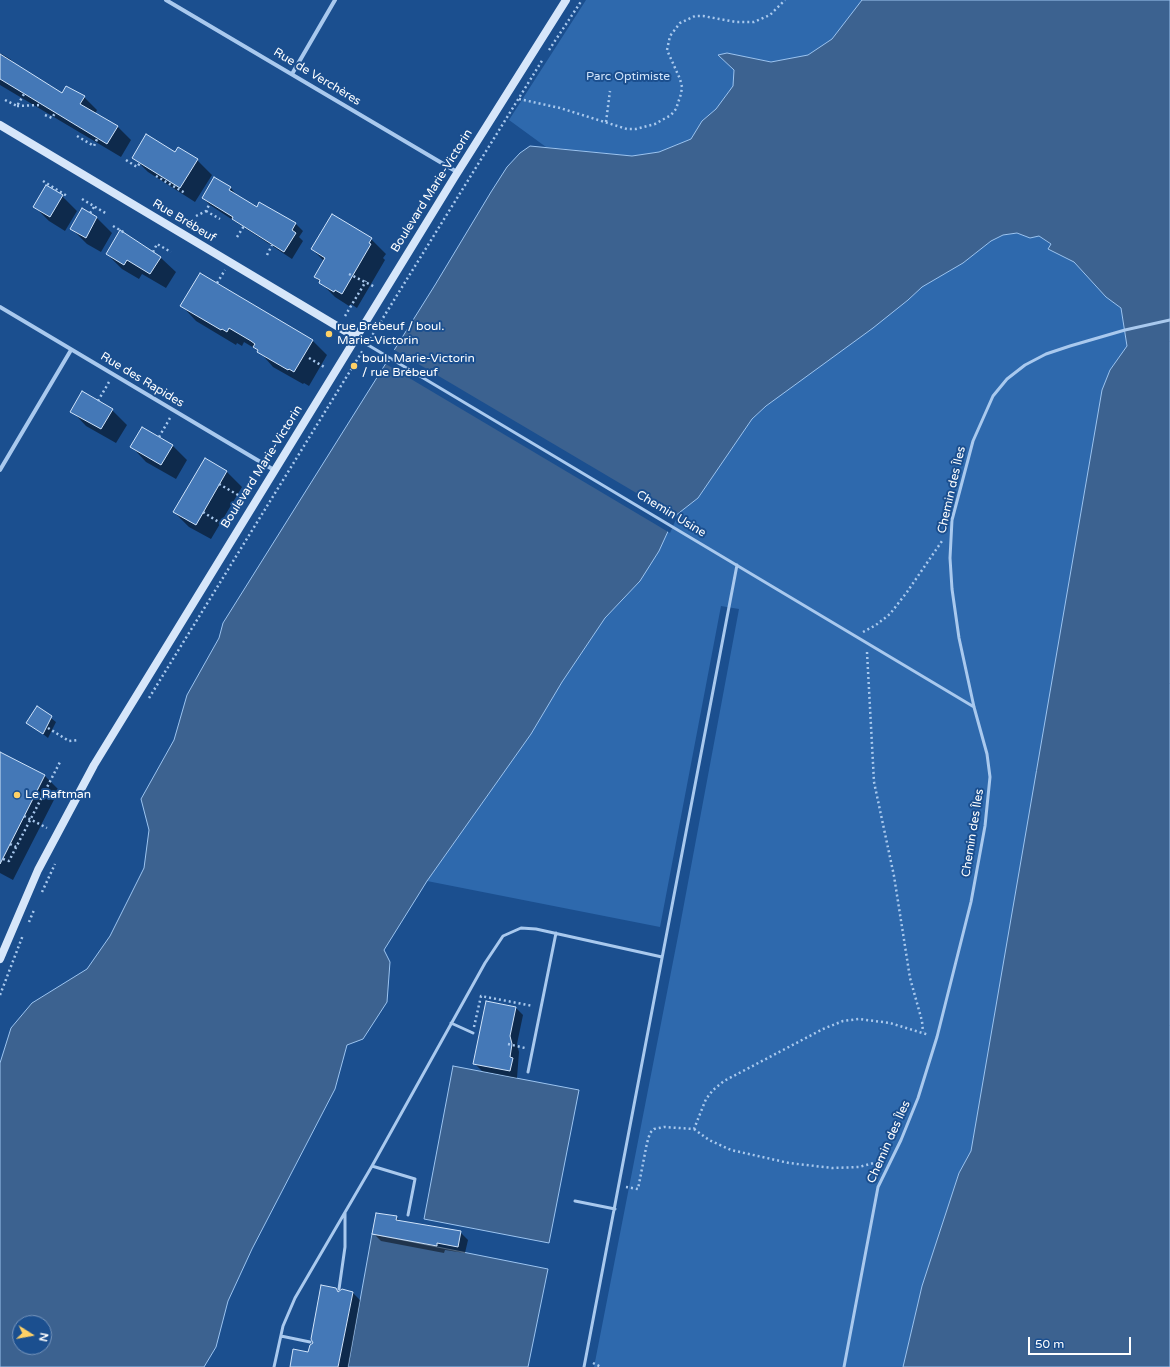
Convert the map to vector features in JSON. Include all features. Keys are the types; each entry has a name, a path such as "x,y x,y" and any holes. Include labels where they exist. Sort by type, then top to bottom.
{"street":[{"name":"Rue de Verchères","path":"166,0 458,172"},
{"path":"292,74 335,0"},
{"name":"Boulevard Marie-Victorin","path":"0,959 38,870 76,796 274,470 566,0"},
{"name":"Rue Brébeuf","path":"0,125 357,338"},
{"name":"Rue des Rapides","path":"0,307 274,470"},
{"path":"0,470 71,350"}],"lane":[{"name":"Chemin des Îles","path":"844,1367 878,1187 918,1098 937,1038 971,902 989,796 990,776 987,754 974,707 958,631 952,589 950,558 952,520 975,436 993,396 1007,379 1025,365 1046,354 1124,330 1170,320"},
{"name":"Chemin Usine","path":"357,338 974,707"},
{"path":"584,1367 738,565"},
{"path":"274,1367 280,1336 288,1312 295,1298 372,1166 495,946 503,936 521,928 536,929 662,957"},
{"path":"528,1072 556,933"},
{"path":"451,1023 473,1033"},
{"path":"372,1166 415,1179 408,1215"},
{"path":"575,1201 615,1209"},
{"path":"338,1288 345,1247 345,1212"},
{"path":"280,1336 310,1342"}],"path":[{"path":"550,48 582,0"},
{"path":"518,99 627,129 646,128 662,121 676,109 682,87 667,50 670,36 680,23 694,16 703,16 736,22 754,22 770,15 785,0"},
{"name":"Boulevard Marie-Victorin","path":"372,336 542,61"},
{"path":"606,122 610,91"},
{"path":"17,106 24,94"},
{"path":"6,100 17,106 40,105"},
{"path":"45,115 52,118 55,113"},
{"path":"77,136 94,146 97,139"},
{"path":"126,160 137,167 140,163"},
{"path":"156,176 185,193"},
{"path":"43,181 68,196"},
{"path":"82,200 107,214"},
{"path":"196,216 206,211 210,204"},
{"path":"90,213 94,207"},
{"path":"206,211 220,219"},
{"path":"113,226 125,233"},
{"path":"237,236 244,226"},
{"path":"153,252 157,244 171,252"},
{"path":"267,255 272,245"},
{"path":"217,283 230,262"},
{"path":"349,274 376,288"},
{"path":"345,316 366,282"},
{"name":"Boulevard Marie-Victorin","path":"146,704 361,354"},
{"path":"309,358 326,368"},
{"path":"98,401 113,374"},
{"path":"159,436 174,411"},
{"path":"219,484 246,500"},
{"path":"203,512 228,528"},
{"path":"855,635 876,626 890,614 915,582 943,539"},
{"path":"866,642 873,734 874,782 894,876 910,978 922,1021 923,1032"},
{"path":"48,728 69,741 79,740"},
{"path":"3,859 9,861 60,762"},
{"path":"24,816 47,828"},
{"path":"10,844 16,847"},
{"path":"39,899 58,857"},
{"path":"31,918 36,905"},
{"path":"0,995 21,940"},
{"path":"473,1033 481,996 528,1005"},
{"path":"694,1129 706,1099 712,1090 724,1081 814,1034 843,1021 859,1019 890,1023 923,1032 937,1038"},
{"path":"508,1044 523,1048"},
{"path":"619,1186 638,1189 650,1133 654,1129 664,1126 694,1129 709,1140 731,1150 788,1163 832,1168 859,1167 878,1162 893,1155"}],"green space":[{"name":"Parc Optimiste","path":"586,0 862,0 832,39 808,55 771,62 727,53 718,55 734,70 733,86 716,109 702,121 691,139 659,152 632,156 546,147 509,120"},
{"path":"1017,233 1030,238 1039,236 1051,245 1048,249 1074,262 1106,297 1121,308 1127,346 1110,370 1086,482 1017,891 971,1151 959,1173 922,1286 903,1367 594,1367 679,931 739,609 721,606 660,927 427,881 531,734 562,682 605,618 640,581 675,516 698,498 752,419 778,396 908,300 922,287 963,263 991,241 1003,235"}],"shaded area":[{"path":"862,0 1170,0 1170,1367 903,1367 922,1286 959,1173 971,1151 1102,390 1110,370 1127,346 1121,308 1106,297 1074,262 1048,249 1051,244 1039,236 1030,238 1017,233 1003,235 991,241 963,263 922,287 873,328 766,406 752,419 698,498 675,516 659,551 640,581 605,618 562,682 531,734 427,881 384,950 390,962 387,1002 363,1039 347,1045 335,1089 252,1249 228,1301 216,1347 204,1367 0,1367 0,1063 11,1028 32,1003 87,969 110,936 144,868 149,830 141,799 174,740 187,695 219,638 223,623 435,285 491,192 507,167 520,153 530,146 632,156 659,152 691,139 702,121 716,109 733,86 734,70 718,55 727,53 771,62 808,55 832,39"},
{"path":"453,1066 579,1090 549,1243 424,1219"},
{"path":"372,1234 548,1269 528,1367 348,1367"}],"pier":[{"path":"393,349 677,517 670,533 384,363"}],"building":[{"path":"0,54 62,93 66,86 85,96 80,104 118,126 107,144 0,79"},
{"path":"146,134 175,152 178,147 198,159 180,188 132,158"},
{"path":"214,177 231,187 229,190 257,207 259,202 296,223 292,230 296,233 284,252 202,198"},
{"path":"46,185 63,195 50,217 33,207"},
{"path":"82,208 97,217 86,238 70,229"},
{"path":"332,214 372,238 369,243 371,244 342,294 335,290 334,292 319,283 320,280 314,277 325,258 311,249"},
{"path":"120,230 161,257 150,274 127,260 124,265 106,254"},
{"path":"200,273 313,340 294,372 257,352 258,350 253,347 255,344 229,328 227,332 222,329 221,330 180,306"},
{"path":"82,391 113,409 101,429 70,412"},
{"path":"142,427 173,445 161,465 130,447"},
{"path":"205,458 227,471 196,525 173,512"},
{"path":"37,706 52,716 43,734 26,723"},
{"name":"Le Raftman","path":"0,752 45,775 0,864"},
{"path":"486,1001 516,1007 510,1036 512,1044 510,1057 513,1058 510,1071 473,1064"},
{"path":"376,1213 397,1216 396,1220 461,1231 458,1247 437,1243 437,1246 372,1234"},
{"path":"321,1285 336,1288 338,1292 342,1289 353,1292 338,1367 290,1367 293,1349 308,1352 310,1345 313,1343 311,1339"}],"place":[{"name":"rue Brébeuf / boul. Marie-Victorin","path":"329,334"},
{"name":"boul. Marie-Victorin / rue Brébeuf","path":"354,366"},
{"name":"Le Raftman","path":"17,795"}]}
